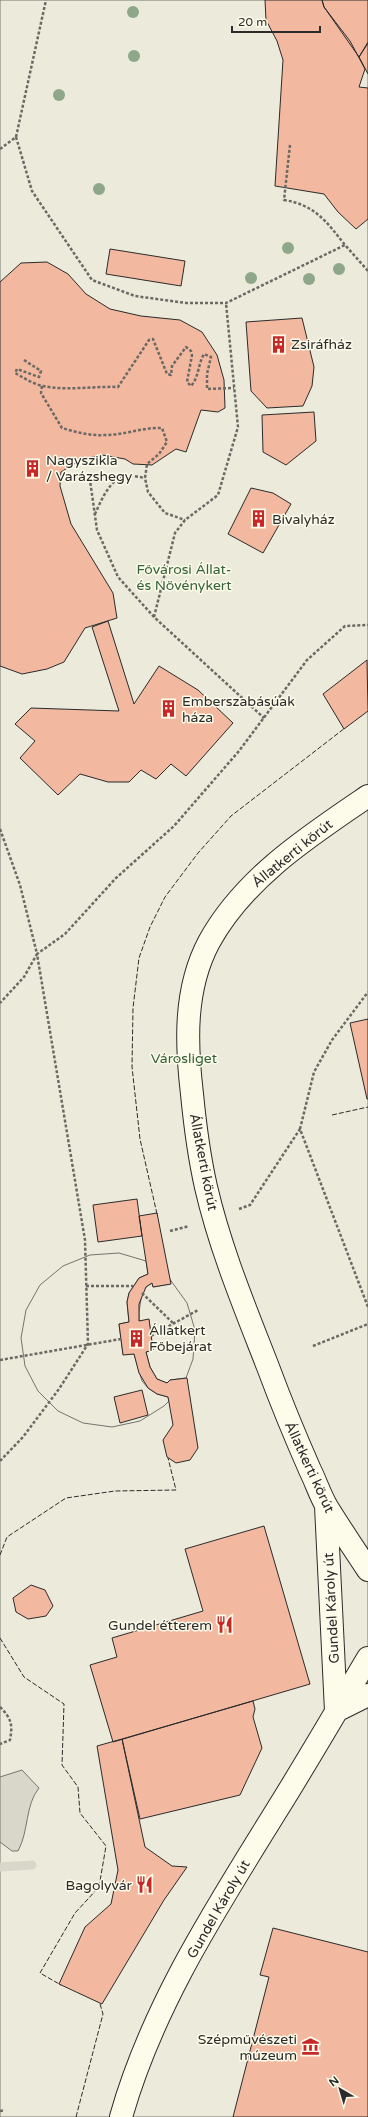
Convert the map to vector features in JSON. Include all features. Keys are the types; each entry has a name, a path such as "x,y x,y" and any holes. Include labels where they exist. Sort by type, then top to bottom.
{"street":[{"name":"Állatkerti körút","path":"368,796 309,838 249,887 228,912 208,943 196,973 190,995 188,1021 189,1068 205,1185 214,1219 243,1302 293,1433 326,1505 368,1570"},
{"name":"Gundel Károly út","path":"326,1505 336,1711"},
{"name":"Gundel Károly út","path":"121,2117 132,2080 159,2014 232,1883 316,1747 368,1658"},
{"path":"336,1711 368,1695"}],"path":[{"path":"46,0 16,137 32,190 92,280 135,296 186,303 226,303 345,245"},
{"path":"0,149 16,137"},
{"path":"290,145 284,200 297,202 316,212 368,271"},
{"path":"154,617 175,533 185,520 218,495 238,427 226,303"},
{"path":"24,360 41,371 39,377 17,369 15,373 42,386 73,389 93,386 118,387 149,340 153,339 167,374 171,375 172,366 186,347 191,351 192,355 187,382 191,386 195,381 200,361 204,354 211,357 207,374 207,389 234,388"},
{"path":"42,386 41,393 62,428 84,434 105,435 148,428 162,428 166,442 159,454 147,464 145,478 148,492 165,513 185,520"},
{"path":"89,473 97,530 118,577 154,617 264,718"},
{"path":"95,515 103,497 113,484 125,476 145,478"},
{"path":"0,1003 24,977 37,954 65,934 116,878 174,826 239,751 307,660 345,626 368,625"},
{"path":"0,829 20,885 37,954 85,1240 88,1344 59,1389 23,1437 0,1461"},
{"path":"170,1231 214,1219 250,1205 300,1128 314,1072 332,1040 368,992"},
{"path":"300,1128 368,1307"},
{"path":"86,1286 133,1286"},
{"path":"142,1293 174,1324"},
{"path":"151,1336 198,1310"},
{"path":"313,1346 368,1324"},
{"path":"0,1360 88,1344 121,1340"},
{"path":"0,1707 9,1717 12,1730 10,1740 0,1744"},
{"path":"0,2111 5,2110"}],"green space":[{"name":"Városliget","path":"0,0 368,0 368,2117 0,2117"}],"shaded area":[{"path":"119,1253 146,1261 148,1274 139,1278 129,1293 127,1302 129,1322 119,1324 123,1354 134,1354 142,1381 148,1388 157,1394 168,1397 169,1401 164,1406 140,1421 112,1427 83,1423 58,1411 38,1391 25,1366 21,1338 26,1310 40,1285 63,1266 90,1255"},
{"path":"169,1278 187,1303 195,1330 193,1359 186,1378 170,1380 167,1383 157,1379 150,1367 146,1352 153,1350 149,1320 139,1321 139,1312 142,1293 146,1287 152,1283 153,1287 170,1284"},
{"path":"22,1770 39,1788 31,1802 24,1835 18,1851 12,1851 0,1842 0,1777"}],"building":[{"path":"265,0 322,0 324,7 350,41 365,69 359,87 368,88 368,219 356,229 338,212 324,194 275,186 283,60 277,41 266,20"},
{"path":"322,0 368,0 368,42 359,57 324,7"},
{"path":"368,43 368,74 359,57"},
{"path":"110,249 185,261 181,286 106,274"},
{"name":"Nagyszikla / Varázshegy","path":"47,262 68,274 86,294 110,309 141,316 180,320 202,332 217,355 224,380 225,408 218,412 201,410 186,452 176,449 152,465 133,464 125,459 102,455 82,459 61,472 60,486 71,524 113,593 117,618 85,628 64,662 47,669 22,674 0,666 0,282 21,263"},
{"name":"Zsiráfház","path":"302,318 314,367 312,386 303,406 267,408 251,391 246,322"},
{"path":"314,412 316,441 286,465 263,452 262,415"},
{"name":"Bivalyház","path":"251,488 273,493 291,504 263,553 228,534"},
{"name":"Emberszabásúak háza","path":"108,621 134,704 159,666 198,690 233,723 186,776 171,764 156,779 141,770 129,782 108,782 80,774 58,795 20,758 35,741 15,724 31,708 119,711 92,627"},
{"path":"367,660 368,711 344,729 323,694"},
{"path":"368,1019 368,1099 367,1099 350,1023"},
{"path":"137,1199 142,1236 98,1242 93,1205"},
{"name":"Állatkert Főbejárat","path":"157,1213 171,1284 153,1287 152,1283 146,1287 139,1304 139,1321 149,1319 153,1350 146,1352 150,1367 157,1379 167,1383 170,1380 187,1378 198,1448 190,1460 176,1463 167,1457 163,1440 173,1425 168,1397 157,1394 148,1388 139,1373 134,1354 123,1355 119,1324 129,1322 127,1302 129,1293 139,1278 148,1274 139,1216"},
{"path":"142,1390 148,1415 120,1423 114,1397"},
{"name":"Gundel étterem","path":"264,1526 310,1684 113,1742 90,1665 117,1657 112,1638 203,1611 185,1549"},
{"path":"31,1585 45,1590 53,1606 46,1616 28,1619 16,1612 13,1598"},
{"path":"253,1701 255,1709 253,1717 262,1748 240,1795 140,1819 122,1739"},
{"name":"Bagolyvár","path":"122,1739 145,1847 172,1866 187,1867 164,1900 102,2004 59,1984 85,1927 111,1904 118,1870 97,1746"},
{"name":"Szépművészeti múzeum","path":"273,1928 368,1952 368,2117 233,2117 269,1977 260,1975"}],"waterway":[{"path":"0,1867 32,1865"}],"fence":[{"path":"157,1214 140,1139 132,1067 133,1008 139,958 150,927 165,897 198,853 231,816 345,728"},
{"path":"332,1115 368,1107"},
{"path":"0,1555 7,1537 66,1498 115,1491 176,1490 168,1458"},
{"path":"0,1638 24,1677 64,1704 62,1765 78,1787 80,1813 106,1846 99,1887 75,1913 40,1973 61,1985"},
{"path":"76,2117 103,2014 100,2004"}],"place":[{"name":"Zsiráfház","path":"278,344"},
{"name":"Nagyszikla / Varázshegy","path":"33,468"},
{"name":"Bivalyház","path":"259,519"},
{"name":"Emberszabásúak háza","path":"169,709"},
{"name":"Állatkert Főbejárat","path":"136,1338"},
{"name":"Gundel étterem","path":"225,1625"},
{"name":"Bagolyvár","path":"145,1885"},
{"name":"Szépművészeti múzeum","path":"310,2047"}],"park label":[{"name":"Fővárosi Állat- és Növénykert","path":"184,578"}]}
